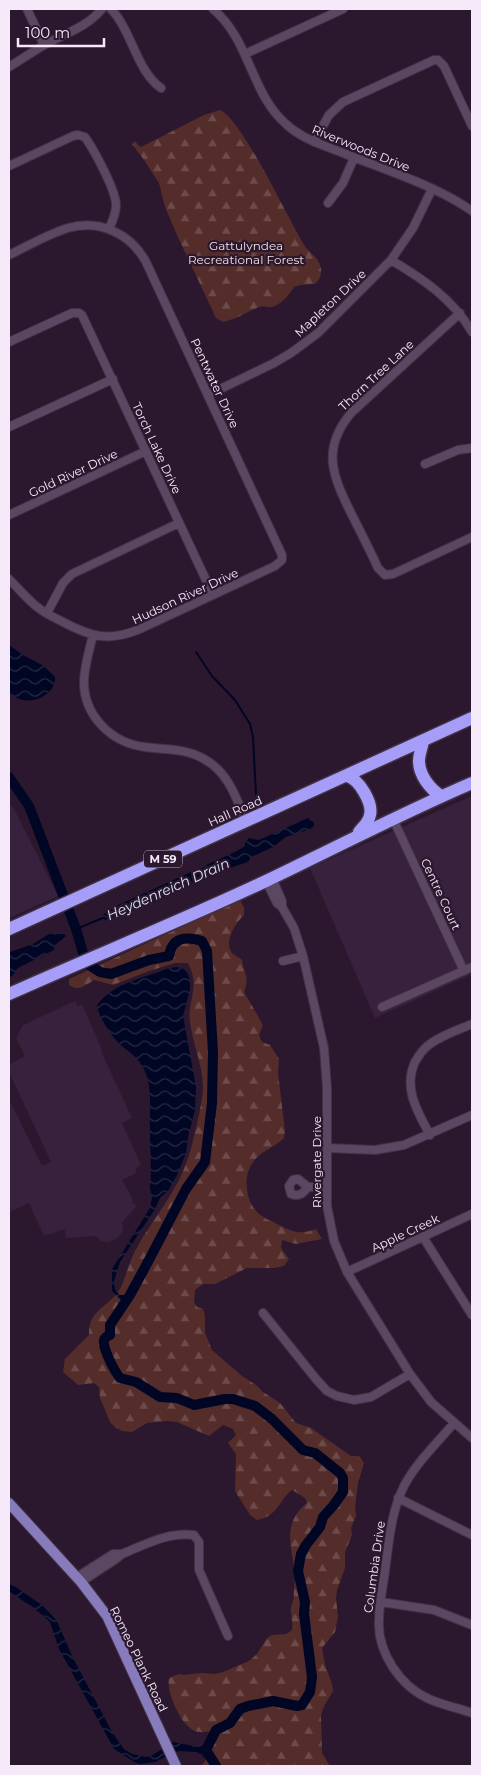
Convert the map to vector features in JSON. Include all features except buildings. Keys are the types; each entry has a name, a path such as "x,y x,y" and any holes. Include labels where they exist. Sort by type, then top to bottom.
{"highway":[{"name":"Hall Road","path":"9,929 423,742 472,718"},
{"path":"423,742 419,756 420,768 428,784 442,796"},
{"path":"347,776 360,784 371,812 368,822 356,836"},
{"path":"9,994 202,910 472,783"}],"main road":[{"name":"Romeo Plank Road","path":"9,1503 79,1579 107,1616 175,1763"}],"street":[{"path":"27,9 44,44"},
{"path":"9,67 44,44 82,26 95,17 102,9"},
{"path":"111,9 123,24 148,75 161,88"},
{"name":"Riverwoods Drive","path":"213,9 234,31 268,103 292,129 314,142 432,189 472,210"},
{"path":"245,54 343,9"},
{"path":"314,142 325,120 343,102 430,61 438,60 444,66 472,126"},
{"path":"9,166 74,136 82,136 88,140 114,195 116,209 109,229 89,225 68,228 9,255"},
{"path":"328,203 343,183 354,158"},
{"name":"Mapleton Drive","path":"208,396 274,364 318,332 391,260 413,228 432,189"},
{"name":"Pentwater Drive","path":"109,229 125,238 143,256 281,551 282,560"},
{"path":"391,260 428,283 443,296 460,313 472,332"},
{"name":"Torch Lake Drive","path":"9,342 72,313 79,313 84,318 214,595"},
{"name":"Thorn Tree Lane","path":"460,313 343,422 335,440 332,460 335,478 378,568 385,575 393,574 472,537"},
{"path":"9,427 113,379"},
{"path":"425,464 458,450 472,448"},
{"name":"Gold River Drive","path":"9,515 146,451"},
{"path":"47,613 63,583 72,574 179,523"},
{"name":"Hudson River Drive","path":"93,635 112,637 132,632 275,566 282,560"},
{"path":"9,579 33,603 47,613 80,631 93,635 85,673 85,689 91,710 100,724 116,738 130,744 184,751 205,759 228,781 246,821"},
{"name":"Centre Court","path":"393,819 464,971"},
{"name":"Rivergate Drive","path":"269,879 277,903 282,907 294,928 304,956 324,1048 327,1088 327,1206 330,1228 339,1256 410,1374 431,1402 472,1438"},
{"path":"283,961 304,956"},
{"path":"382,1007 472,967"},
{"path":"430,1134 412,1097 410,1080 413,1067 420,1054 430,1044 472,1024"},
{"path":"328,1148 361,1150 391,1148 404,1145 472,1115"},
{"path":"308,1187 326,1187"},
{"name":"Apple Creek","path":"347,1272 472,1214"},
{"path":"423,1236 472,1315"},
{"path":"263,1313 316,1379 331,1394 349,1400 371,1397 410,1374"},
{"name":"Columbia Drive","path":"454,1424 415,1469 398,1498 390,1530 378,1620 383,1650 395,1671 417,1693 428,1699 472,1712"},
{"path":"398,1498 472,1535"},
{"path":"79,1579 116,1560 122,1554 166,1536 194,1535 199,1542 199,1570 228,1636"},
{"path":"381,1602 434,1610 472,1625"}],"shaded area":[{"path":"472,796 472,974 375,1018 310,868"},
{"path":"9,804 13,807 58,896 9,918"},
{"path":"75,1001 78,1006 82,1004 132,1118 122,1123 141,1165 137,1167 135,1174 122,1180 132,1197 132,1202 137,1206 122,1222 123,1229 121,1234 116,1239 108,1242 100,1241 96,1236 66,1238 65,1229 44,1236 29,1203 9,1212 9,1104 11,1103 42,1166 51,1162 9,1072 9,1065 25,1056 16,1038 23,1025"}],"green space":[{"name":"Gattulyndea Recreational Forest","path":"220,110 229,117 252,150 304,245 320,264 321,270 319,279 315,284 294,287 278,304 270,307 262,306 223,322 216,318 177,235 165,207 159,183 132,144 135,141 141,147 204,115"},
{"path":"240,900 244,908 244,915 232,932 229,943 232,953 242,960 247,979 244,992 263,1025 259,1035 262,1042 270,1045 279,1059 278,1073 285,1131 284,1138 257,1157 253,1162 248,1173 247,1192 259,1214 295,1232 316,1229 322,1239 296,1244 282,1240 281,1248 289,1259 284,1266 247,1268 215,1284 203,1284 195,1290 194,1302 197,1307 203,1309 205,1333 212,1350 242,1376 280,1403 296,1423 311,1428 351,1456 359,1456 364,1463 358,1483 355,1507 356,1516 351,1528 352,1535 345,1552 345,1568 337,1590 338,1617 335,1632 322,1648 333,1691 324,1706 321,1716 322,1753 330,1766 201,1766 206,1760 214,1737 211,1731 195,1731 185,1723 172,1700 169,1684 169,1678 179,1674 215,1674 249,1661 257,1654 267,1638 272,1635 286,1634 292,1630 291,1607 294,1599 295,1576 290,1537 293,1520 307,1503 305,1498 292,1490 274,1512 257,1520 250,1515 235,1491 236,1454 228,1443 236,1435 233,1429 223,1425 209,1436 177,1422 167,1421 147,1423 132,1432 122,1431 110,1422 100,1398 99,1387 94,1383 78,1385 63,1372 65,1359 89,1335 92,1319 96,1313 111,1300 121,1287 135,1251 179,1180 194,1138 203,1085 190,1022 190,1007 194,987 192,972 188,963 175,963 113,985 94,980 82,987 76,988 69,985 69,979"}],"water":[{"path":"9,645 44,666 55,677 53,687 49,692 34,700 19,699 9,693"},
{"path":"310,817 314,826 310,829 286,837 273,847 251,857 248,862 221,871 154,902 105,920 102,917 116,906 237,851 245,846 245,842 249,838 259,840"},
{"path":"49,934 64,934 66,936 55,945 54,950 18,968 9,978 10,952 33,944"},
{"path":"177,967 184,969 190,981 190,989 183,1016 196,1087 195,1110 186,1153 177,1175 168,1191 160,1198 155,1209 120,1262 114,1281 115,1290 120,1295 130,1295 125,1304 112,1291 112,1269 150,1208 152,1198 150,1188 150,1091 147,1076 142,1065 111,1033 100,1016 97,1005 104,997 121,986 169,968"},
{"path":"9,1584 43,1606 57,1621 72,1656 112,1732 124,1749 132,1754 146,1757 151,1756 173,1742 199,1747 205,1745 204,1757 197,1752 178,1751 155,1762 141,1764 136,1763 114,1749 59,1649 50,1622 9,1591"}],"waterway":[{"name":"Heydenreich Drain","path":"196,652 212,676 235,700 250,724 253,737 256,795"},
{"path":"9,777 29,806 76,929 86,963 100,972 111,974 149,960 169,956 173,945 185,939 202,941 207,951 213,1052 212,1103 205,1162 186,1189 130,1295 110,1325 110,1335 104,1340 109,1360 120,1378 136,1382 160,1397 177,1398 194,1405 233,1399 255,1406 272,1419 303,1450 315,1453 340,1473 343,1478 343,1492 323,1517 320,1527 306,1545 301,1554 298,1571 305,1602 304,1614 312,1677 310,1692 302,1705 297,1706 273,1701 240,1709 230,1723 216,1730 206,1750 216,1766"},
{"name":"Heydenreich Drain","path":"76,929 103,918"}]}
